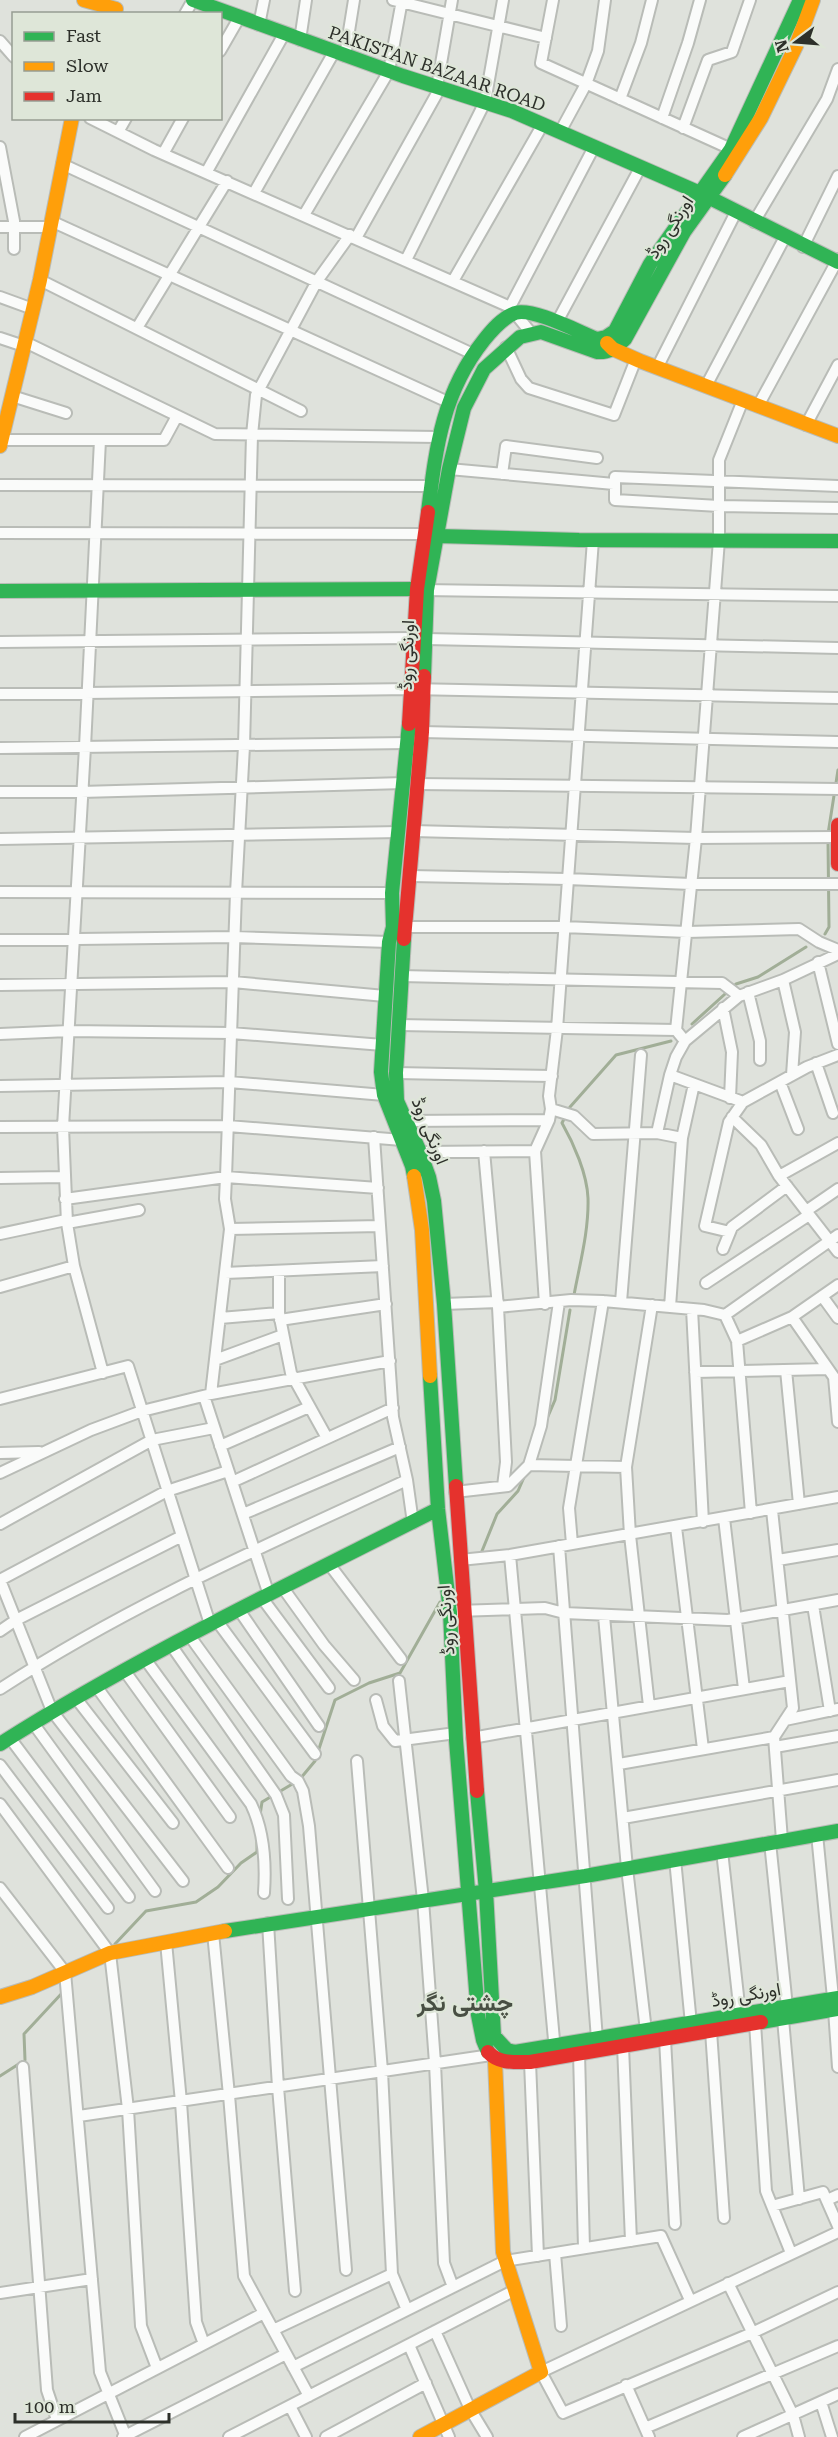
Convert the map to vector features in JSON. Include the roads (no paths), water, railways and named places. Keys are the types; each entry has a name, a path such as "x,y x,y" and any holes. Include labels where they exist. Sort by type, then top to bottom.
{"main road":[{"path":"84,0 118,7"},
{"name":"PAKISTAN BAZAAR ROAD","path":"193,0 216,4 239,18 543,124 705,196 803,247 838,261"},
{"name":"اورنگی روڈ","path":"613,349 625,339 731,149 800,0"},
{"name":"اورنگی روڈ","path":"602,338 615,332 650,264 705,196 761,118 796,45 813,0"},
{"path":"0,446 40,279 72,120"},
{"path":"512,310 531,313 597,339 602,338 613,349 657,368 838,436"},
{"name":"اورنگی روڈ","path":"430,535 430,486 438,437 448,402 473,354 495,326 512,310"},
{"path":"531,333 541,332 597,352 613,349"},
{"name":"اورنگی روڈ","path":"531,333 520,337 506,347 484,369 475,384 464,408 430,535 422,590 420,639 418,689 422,732 411,783 407,832 392,893 400,927 401,976 396,1073 397,1101 429,1177 434,1201 444,1304 472,1738 486,1891 494,2036 507,2050 515,2052 579,2054 755,2023 785,2013 836,2004"},
{"path":"430,535 593,540 838,541"},
{"path":"0,591 422,590"},
{"name":"اورنگی روڈ","path":"411,783 408,743 418,689"},
{"name":"اورنگی روڈ","path":"407,832 411,876 400,927 389,942 381,1072 384,1095 412,1166 422,1230 438,1509 450,1612 456,1733 478,2015 483,2041 493,2058 502,2252 541,2372"},
{"path":"831,834 838,864"},
{"path":"5,1741 75,1697 189,1635 438,1509"},
{"path":"1,1993 66,1972 110,1953 166,1942 268,1923 585,1876 838,1831"},
{"name":"اورنگی روڈ","path":"493,2058 503,2063 530,2062 597,2039 740,2014 785,2013"},
{"path":"420,2437 541,2372"}],"street":[{"path":"259,25 264,0"},
{"path":"300,40 306,0"},
{"path":"254,193 340,54 354,0"},
{"path":"329,1688 266,1596 255,1550 214,1428 207,1395 215,1360 230,1229 225,1199 250,591 252,435 256,395 317,281 353,236 439,87 452,0"},
{"path":"406,260 485,102 503,0"},
{"path":"553,0 541,63 731,149"},
{"path":"560,132 586,84 598,51 605,0"},
{"path":"620,99 641,43 651,0"},
{"path":"662,118 700,0"},
{"path":"683,128 708,60 732,52 750,0"},
{"path":"304,215 389,71 399,1 546,38"},
{"path":"222,48 239,18"},
{"path":"206,172 284,34"},
{"path":"0,41 12,55"},
{"path":"754,222 827,99 838,69"},
{"path":"94,120 163,154 453,281 512,310 531,333"},
{"path":"118,132 125,120"},
{"path":"163,154 182,120"},
{"path":"453,281 543,124"},
{"path":"0,147 14,225 14,249"},
{"path":"512,310 594,147"},
{"path":"62,164 473,354"},
{"path":"557,322 640,168"},
{"path":"803,247 838,176"},
{"path":"137,328 227,181"},
{"path":"657,368 735,212"},
{"path":"0,226 50,224 170,275 448,402"},
{"path":"706,386 785,237"},
{"path":"758,406 838,261"},
{"path":"40,279 301,411"},
{"path":"0,297 33,309"},
{"path":"0,338 25,344 215,434 438,437"},
{"path":"506,347 521,379 529,388 614,415 636,359"},
{"path":"806,425 838,365"},
{"path":"12,396 66,413"},
{"path":"685,1041 676,1030 683,982 696,838 719,540 719,460 743,400"},
{"path":"0,440 164,440 177,416"},
{"path":"99,440 88,693 63,1127 65,1199 74,1266 103,1373"},
{"path":"502,474 506,446 597,458"},
{"path":"449,469 614,484"},
{"path":"838,486 615,477 614,484 615,500 719,506 838,508"},
{"path":"0,485 430,486"},
{"path":"0,533 430,535"},
{"path":"545,1304 535,1151 553,1113 549,1096 593,540"},
{"path":"422,590 838,596"},
{"path":"0,642 420,639 838,648"},
{"path":"0,694 418,689 838,698"},
{"path":"422,732 837,742"},
{"path":"0,748 408,743"},
{"path":"0,792 411,783 835,789"},
{"path":"0,839 407,832 696,838 831,834"},
{"path":"411,876 691,884 831,883"},
{"path":"0,892 392,893"},
{"path":"400,927 563,927 687,932 799,929 838,952"},
{"path":"0,940 234,938 389,942"},
{"path":"657,1133 670,1075 685,1041 740,993 783,980 838,952"},
{"path":"818,963 838,1044"},
{"path":"401,976 722,983 740,993 760,1041 760,1060"},
{"path":"783,980 795,1032 792,1075"},
{"path":"0,985 233,982 385,996"},
{"path":"723,1008 732,1052 730,1098"},
{"path":"399,1025 676,1030"},
{"path":"0,1034 69,1031 231,1033 383,1045"},
{"path":"621,1302 641,1055"},
{"path":"730,1232 705,1226 732,1117 743,1102 792,1075 838,1055"},
{"path":"816,1064 833,1113"},
{"path":"396,1073 552,1076"},
{"path":"670,1075 743,1102"},
{"path":"0,1086 230,1082 384,1095"},
{"path":"780,1082 798,1129"},
{"path":"670,1307 682,1138 694,1084"},
{"path":"405,1121 553,1113 574,1116 593,1134 657,1133 682,1138"},
{"path":"732,1117 761,1145 779,1176 808,1213 834,1238 838,1252"},
{"path":"0,1127 228,1126 402,1140"},
{"path":"374,1137 393,1408 413,1523"},
{"path":"779,1176 838,1143"},
{"path":"484,1151 498,1304 506,1462 503,1486"},
{"path":"420,1152 535,1151"},
{"path":"0,1178 64,1177"},
{"path":"65,1199 226,1177 378,1188"},
{"path":"723,1249 732,1227 787,1186"},
{"path":"706,1283 808,1213 838,1189"},
{"path":"0,1234 139,1210"},
{"path":"230,1229 380,1226"},
{"path":"444,1304 545,1304 603,1301 692,1309 725,1315 834,1238"},
{"path":"0,1287 74,1266"},
{"path":"225,1273 383,1266"},
{"path":"279,1271 280,1317 294,1379 327,1438"},
{"path":"737,1341 792,1317 838,1285"},
{"path":"822,1296 838,1318"},
{"path":"572,1544 568,1508 603,1301"},
{"path":"455,1492 508,1486 529,1465 542,1426 559,1302"},
{"path":"220,1318 280,1317 386,1304"},
{"path":"649,1706 630,1535 626,1467 652,1305"},
{"path":"692,1309 703,1522"},
{"path":"725,1315 737,1341 751,1514"},
{"path":"792,1317 833,1376 838,1422"},
{"path":"215,1360 283,1335"},
{"path":"0,1473 91,1430 142,1411 207,1395 390,1361"},
{"path":"0,1399 128,1366 195,1578 214,1622 315,1754"},
{"path":"695,1372 786,1370 833,1376"},
{"path":"786,1370 799,1504"},
{"path":"220,1446 309,1407"},
{"path":"183,1881 52,1711 0,1580 167,1491 230,1476 327,1438 393,1408"},
{"path":"0,1524 152,1440 214,1428"},
{"path":"243,1514 400,1446"},
{"path":"0,1453 44,1452"},
{"path":"529,1465 626,1467"},
{"path":"0,1689 34,1666 195,1578 407,1480"},
{"path":"460,1560 510,1555 630,1535 838,1497"},
{"path":"772,1510 793,1708 774,1742 778,1791 776,1841 785,2013 799,2199"},
{"path":"724,1518 744,1689"},
{"path":"676,1527 703,1749"},
{"path":"0,1631 16,1620 182,1536"},
{"path":"559,1546 597,2039"},
{"path":"778,1560 838,1550"},
{"path":"510,1555 555,2052"},
{"path":"329,1564 401,1659"},
{"path":"283,1588 324,1645 354,1680"},
{"path":"450,1612 545,1608 564,1613 687,1620 736,1618 838,1600"},
{"path":"786,1720 834,1710 813,1605"},
{"path":"239,1610 319,1726"},
{"path":"604,1616 615,1713 627,1868 646,2031"},
{"path":"189,1635 291,1776 298,1781 309,1826 332,2079 346,2270"},
{"path":"171,1645 276,1795 284,1815 288,1899"},
{"path":"145,1659 251,1804 259,1820 262,1838 264,1893"},
{"path":"124,1670 230,1817"},
{"path":"399,1681 423,1900 435,2063 444,2263 453,2287"},
{"path":"472,1738 790,1681"},
{"path":"96,1686 228,1868"},
{"path":"75,1697 173,1823"},
{"path":"376,1700 383,1726 395,1740 456,1733"},
{"path":"33,1723 155,1891"},
{"path":"619,1764 703,1749 838,1736"},
{"path":"5,1741 129,1897"},
{"path":"357,1761 381,2071 392,2274 407,2310"},
{"path":"0,1765 108,1908"},
{"path":"623,1818 838,1780"},
{"path":"0,1804 110,1953 128,2109 141,2326 157,2368"},
{"path":"817,1834 836,2004 838,2067"},
{"path":"722,1851 740,2014"},
{"path":"675,1859 691,2024"},
{"path":"0,1888 66,1972 100,2372 125,2437 286,2354"},
{"path":"268,1923 278,2087 295,2291"},
{"path":"213,1933 244,2276 309,2396"},
{"path":"166,1942 181,2102 196,2322 204,2344"},
{"path":"755,2023 766,2191 791,2253"},
{"path":"711,2031 724,2218"},
{"path":"665,2039 675,2224"},
{"path":"623,2046 631,2241"},
{"path":"579,2054 584,2248"},
{"path":"79,2116 435,2063 493,2058"},
{"path":"530,2062 538,2256"},
{"path":"23,2067 47,2390 57,2420"},
{"path":"772,2206 823,2193 838,2226"},
{"path":"827,2200 838,2195"},
{"path":"838,2232 541,2372 563,2412 752,2333 838,2292"},
{"path":"293,2367 506,2260 661,2236 690,2300"},
{"path":"555,2253 561,2326"},
{"path":"273,2330 392,2274"},
{"path":"0,2293 92,2279"},
{"path":"728,2283 793,2415 799,2437"},
{"path":"229,2437 515,2290"},
{"path":"25,2437 264,2313"},
{"path":"435,2331 470,2409 487,2437"},
{"path":"409,2345 449,2437"},
{"path":"627,2385 647,2433 838,2346"},
{"path":"326,2437 426,2383"},
{"path":"743,2437 755,2434 838,2394"},
{"path":"821,2402 832,2437"},
{"path":"290,2406 306,2437"}],"waterway":[{"path":"828,834 838,770"},
{"path":"825,934 829,927 828,841"},
{"path":"692,1024 736,984 758,977 806,947"},
{"path":"574,1295 586,1234 588,1198 579,1159 562,1123 570,1107 616,1055 671,1041"},
{"path":"546,1421 555,1400 570,1310"},
{"path":"482,1551 497,1514 518,1491 525,1475"},
{"path":"300,1779 315,1761 335,1700 369,1683 400,1673 440,1602"},
{"path":"260,1815 262,1802 294,1783"},
{"path":"115,1944 146,1911 196,1902 218,1887 241,1863 257,1852 257,1842"},
{"path":"0,2076 25,2060 24,2034 63,1992"}],"district":[{"name":"چشتی نگر","path":"465,2003"}]}
